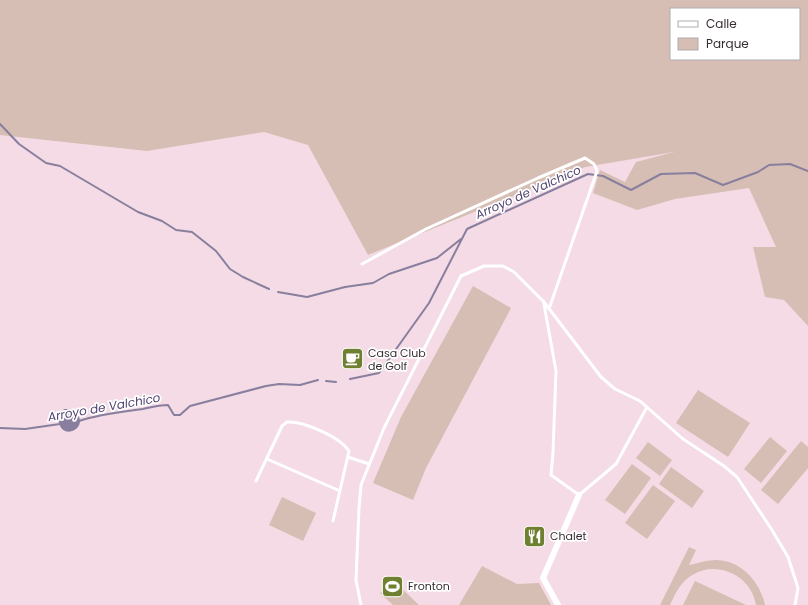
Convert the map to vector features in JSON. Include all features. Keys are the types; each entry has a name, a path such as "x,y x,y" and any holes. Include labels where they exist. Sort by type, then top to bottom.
{"street":[{"path":"558,605 543,578 579,495"}],"lane":[{"path":"362,264 426,229 585,158 594,164 597,171 549,309"},
{"path":"361,605 356,580 358,508 361,485 384,428 462,276 484,266 503,266 514,272 544,302 601,376 616,389 640,401 683,439 724,466 737,477 788,557 798,588 795,605"},
{"path":"544,302 556,371 551,475 579,495 616,464 647,407"},
{"path":"256,482 282,426 287,422 294,422 322,432 340,442 349,451 334,521"},
{"path":"348,457 369,464"},
{"path":"267,459 340,491"}],"green space":[{"path":"0,0 808,0 808,326 784,300 765,297 753,247 776,247 749,188 675,199 637,210 593,193 600,170 625,182 636,162 674,152 585,167 368,255 308,145 264,132 147,151 0,135"},
{"path":"473,286 511,308 426,468 413,500 373,483 401,417"},
{"path":"698,390 750,423 728,457 676,423"},
{"path":"770,437 787,451 761,483 744,469"},
{"path":"801,441 808,447 808,468 778,504 761,490"},
{"path":"648,442 672,460 660,476 636,458"},
{"path":"632,464 651,478 625,514 605,500"},
{"path":"671,467 704,491 692,508 659,484"},
{"path":"653,485 675,501 647,539 625,523"},
{"path":"282,497 316,513 303,541 269,525"},
{"path":"689,547 696,550 689,565 717,560 726,561 742,569 759,588 765,605 756,605 748,586 741,579 724,570 714,569 704,570 689,577 679,587 670,605 660,605"},
{"path":"482,566 517,584 539,583 551,605 459,605"},
{"name":"Fronton","path":"393,580 419,605 393,605 380,593"},
{"path":"695,581 746,605 683,605"}],"shaded area":[{"path":"64,409 71,409 78,415 80,420 76,429 66,431 62,429 59,423 59,417"}],"waterway":[{"path":"0,124 19,144 46,163 60,166 138,212 162,221 176,230 192,232 216,251 230,269 269,289"},
{"name":"Arroyo de Valchico","path":"350,379 379,373 429,303 467,229 588,174 603,176 631,190 661,174 695,173 723,185 758,172 769,165 790,164 808,171"},
{"path":"278,292 307,297 345,287 373,283 389,274 437,258 461,239"},
{"name":"Arroyo de Valchico","path":"79,421 119,412 165,405 168,405 174,415 180,415 190,406 266,386 279,384 300,385 318,380"},
{"name":"Arroyo de Valchico","path":"326,381 336,382"},
{"name":"Arroyo de Valchico","path":"0,428 25,429 60,424"}],"place":[{"name":"Casa Club de Golf","path":"353,359"},
{"name":"Chalet","path":"535,536"},
{"name":"Fronton","path":"393,586"}]}
